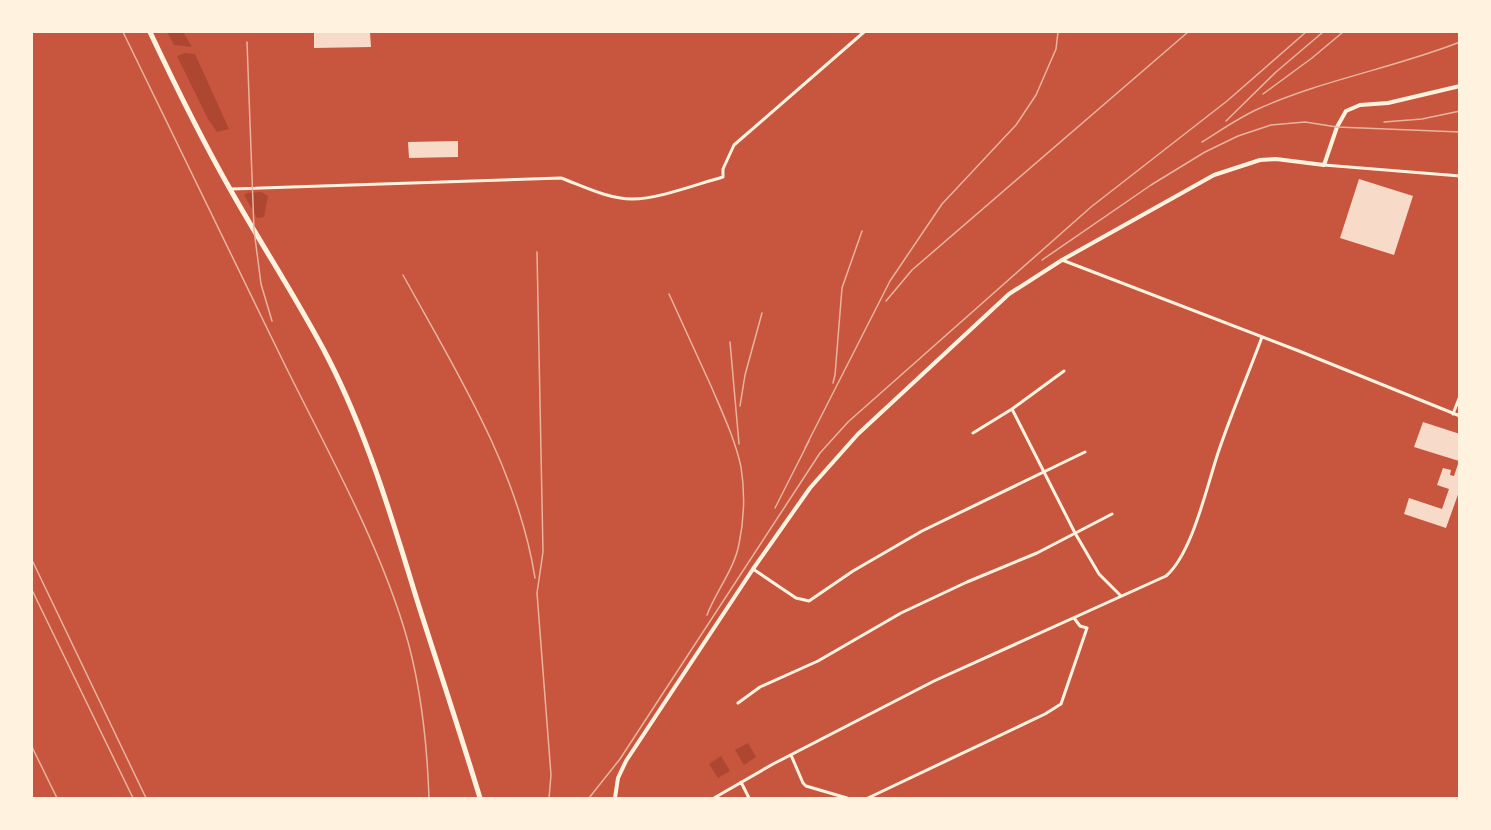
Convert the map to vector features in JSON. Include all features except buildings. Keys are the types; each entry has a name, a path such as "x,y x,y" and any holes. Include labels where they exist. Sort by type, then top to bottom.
{"highway":[{"path":"150,32 230,189 328,358 362,435 446,686 480,798"}],"street":[{"path":"230,189 561,178 612,196 632,199 652,197 723,177 723,169 734,146 864,32"},
{"path":"1324,165 1336,127 1346,111 1360,105 1388,103 1460,86"},
{"path":"615,798 618,778 626,761 796,506 858,434 1008,294 1062,260 1214,175 1260,160 1276,159 1460,176"},
{"path":"1062,260 1460,416"},
{"path":"714,798 791,755 934,681 1166,576 1173,570 1182,555 1204,501 1218,453 1263,337"},
{"path":"973,433 1065,370"},
{"path":"1453,414 1460,396"},
{"path":"1012,408 1075,533 1099,574 1120,595"},
{"path":"753,569 796,598 809,602 853,570 922,531 1085,452"},
{"path":"738,702 760,687 818,661 901,613 1037,553 1112,514"},
{"path":"868,798 1045,714 1061,704 1087,628 1080,626 1074,618"},
{"path":"791,755 806,786 848,798"},
{"path":"741,782 749,798"}],"shaded area":[{"path":"167,32 183,32 192,47 174,45"},
{"path":"185,53 195,54 229,129 217,132 208,119 177,56"},
{"path":"261,192 268,196 264,217 257,218 244,195"},
{"path":"748,743 756,757 744,765 735,750"},
{"path":"721,756 730,771 718,778 709,764"}],"railway":[{"path":"123,32 348,491 379,559 404,628 415,670 425,734 429,798"},
{"path":"805,448 890,281 942,204 1016,125 1036,95 1056,49 1058,32"},
{"path":"886,301 912,270 1188,32"},
{"path":"589,798 620,759 820,453 848,422 1091,207 1227,101 1306,32"},
{"path":"1226,121 1276,72 1323,32"},
{"path":"1263,94 1343,32"},
{"path":"247,42 254,230 261,284 272,321"},
{"path":"1202,142 1243,116 1282,99 1460,42"},
{"path":"1384,122 1422,119 1460,111"},
{"path":"1042,260 1151,185 1205,152 1238,136 1271,125 1305,122 1337,127 1460,132"},
{"path":"833,383 842,288 862,231"},
{"path":"537,252 543,552 537,593 551,775 549,798"},
{"path":"403,275 464,384 500,460 527,538 535,578"},
{"path":"669,294 728,426 741,467 743,506 737,554 707,615"},
{"path":"740,406 745,375 762,313"},
{"path":"730,342 739,444"},
{"path":"775,508 809,441"},
{"path":"32,560 146,798"},
{"path":"32,590 133,798"},
{"path":"32,747 57,798"}]}
